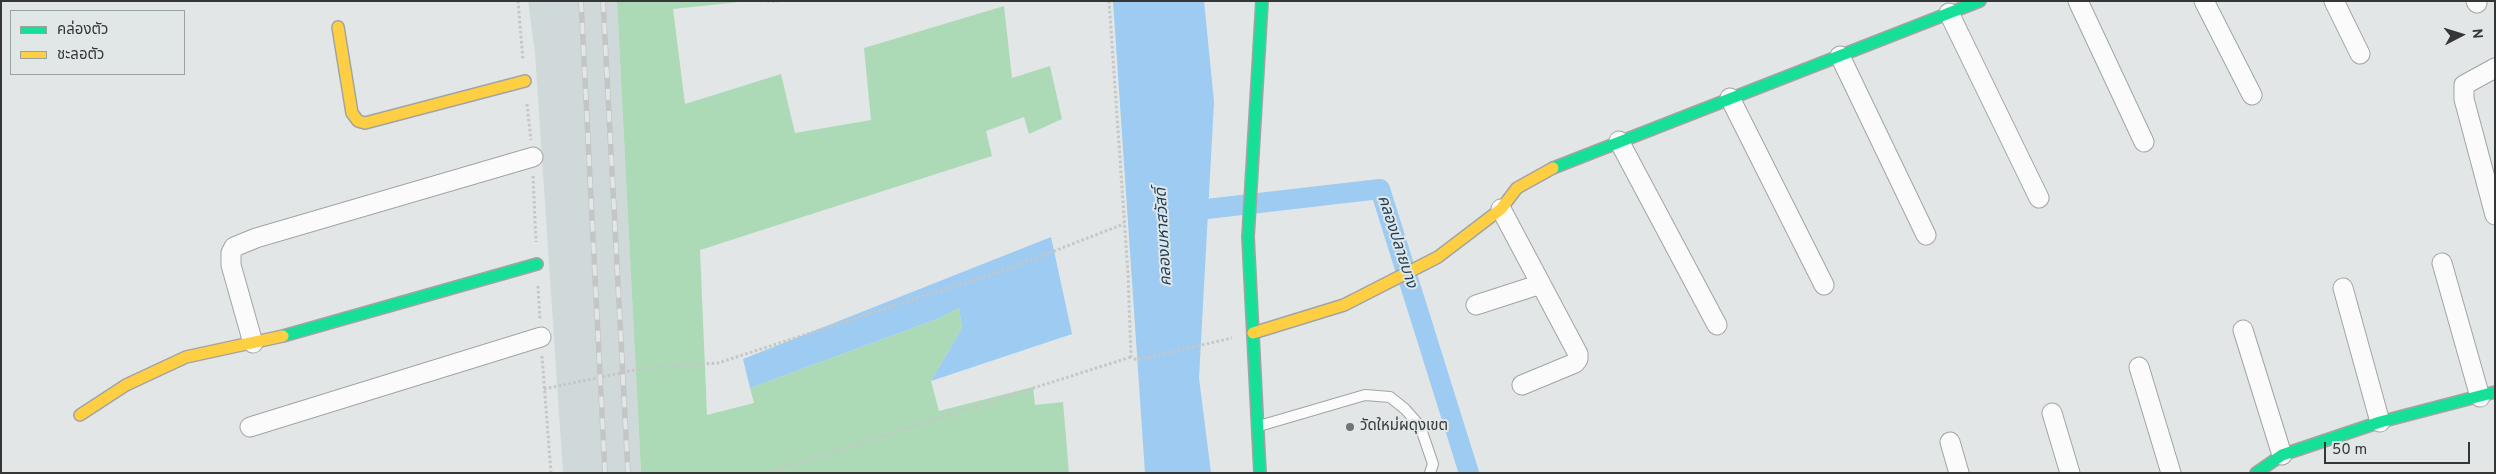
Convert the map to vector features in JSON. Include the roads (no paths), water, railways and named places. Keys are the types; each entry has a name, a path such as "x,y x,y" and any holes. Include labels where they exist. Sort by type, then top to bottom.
{"street":[{"path":"1260,473 1248,237 1262,1"},
{"path":"1253,333 1344,305 1383,287 1438,257 1501,210 1517,188 1559,164 1980,1"},
{"path":"2078,1 2144,142"},
{"path":"2204,1 2252,95"},
{"path":"2334,1 2360,54"},
{"path":"1949,13 2039,198"},
{"path":"338,27 352,113 358,121 365,123 525,81"},
{"path":"1840,56 1926,235"},
{"path":"2495,68 2464,85 2464,100 2495,215"},
{"path":"1730,98 1824,285"},
{"path":"1619,141 1717,325"},
{"path":"253,343 231,265 231,254 234,247 256,238 533,157"},
{"path":"1501,210 1578,354 1575,364 1522,385"},
{"path":"2256,473 2282,456 2380,422 2487,395 2442,263"},
{"path":"80,416 126,385 186,357 253,343 537,264"},
{"path":"1476,305 1541,284"},
{"path":"2343,288 2380,422"},
{"path":"2243,330 2282,456"},
{"path":"250,427 541,337"},
{"path":"2138,367 2171,473"},
{"path":"2052,413 2070,473"},
{"path":"1950,442 1959,473"}],"lane":[{"path":"1257,427 1365,395 1390,398 1405,409 1420,426 1432,464 1430,473"}],"water":[{"name":"คลองมหาสวัสดิ์","path":"1113,1 1204,1 1214,102 1199,378 1211,473 1145,473"},
{"path":"1051,237 1072,334 931,381 962,328 959,308 937,319 750,388 743,359"}],"waterway":[{"name":"คลองปลายบาง","path":"1181,212 1380,189 1469,473"}],"railway":[{"path":"581,1 605,473"},
{"path":"603,1 628,473"}],"place":[{"name":"วัดใหม่ผดุงเขต","path":"1350,427"}]}
